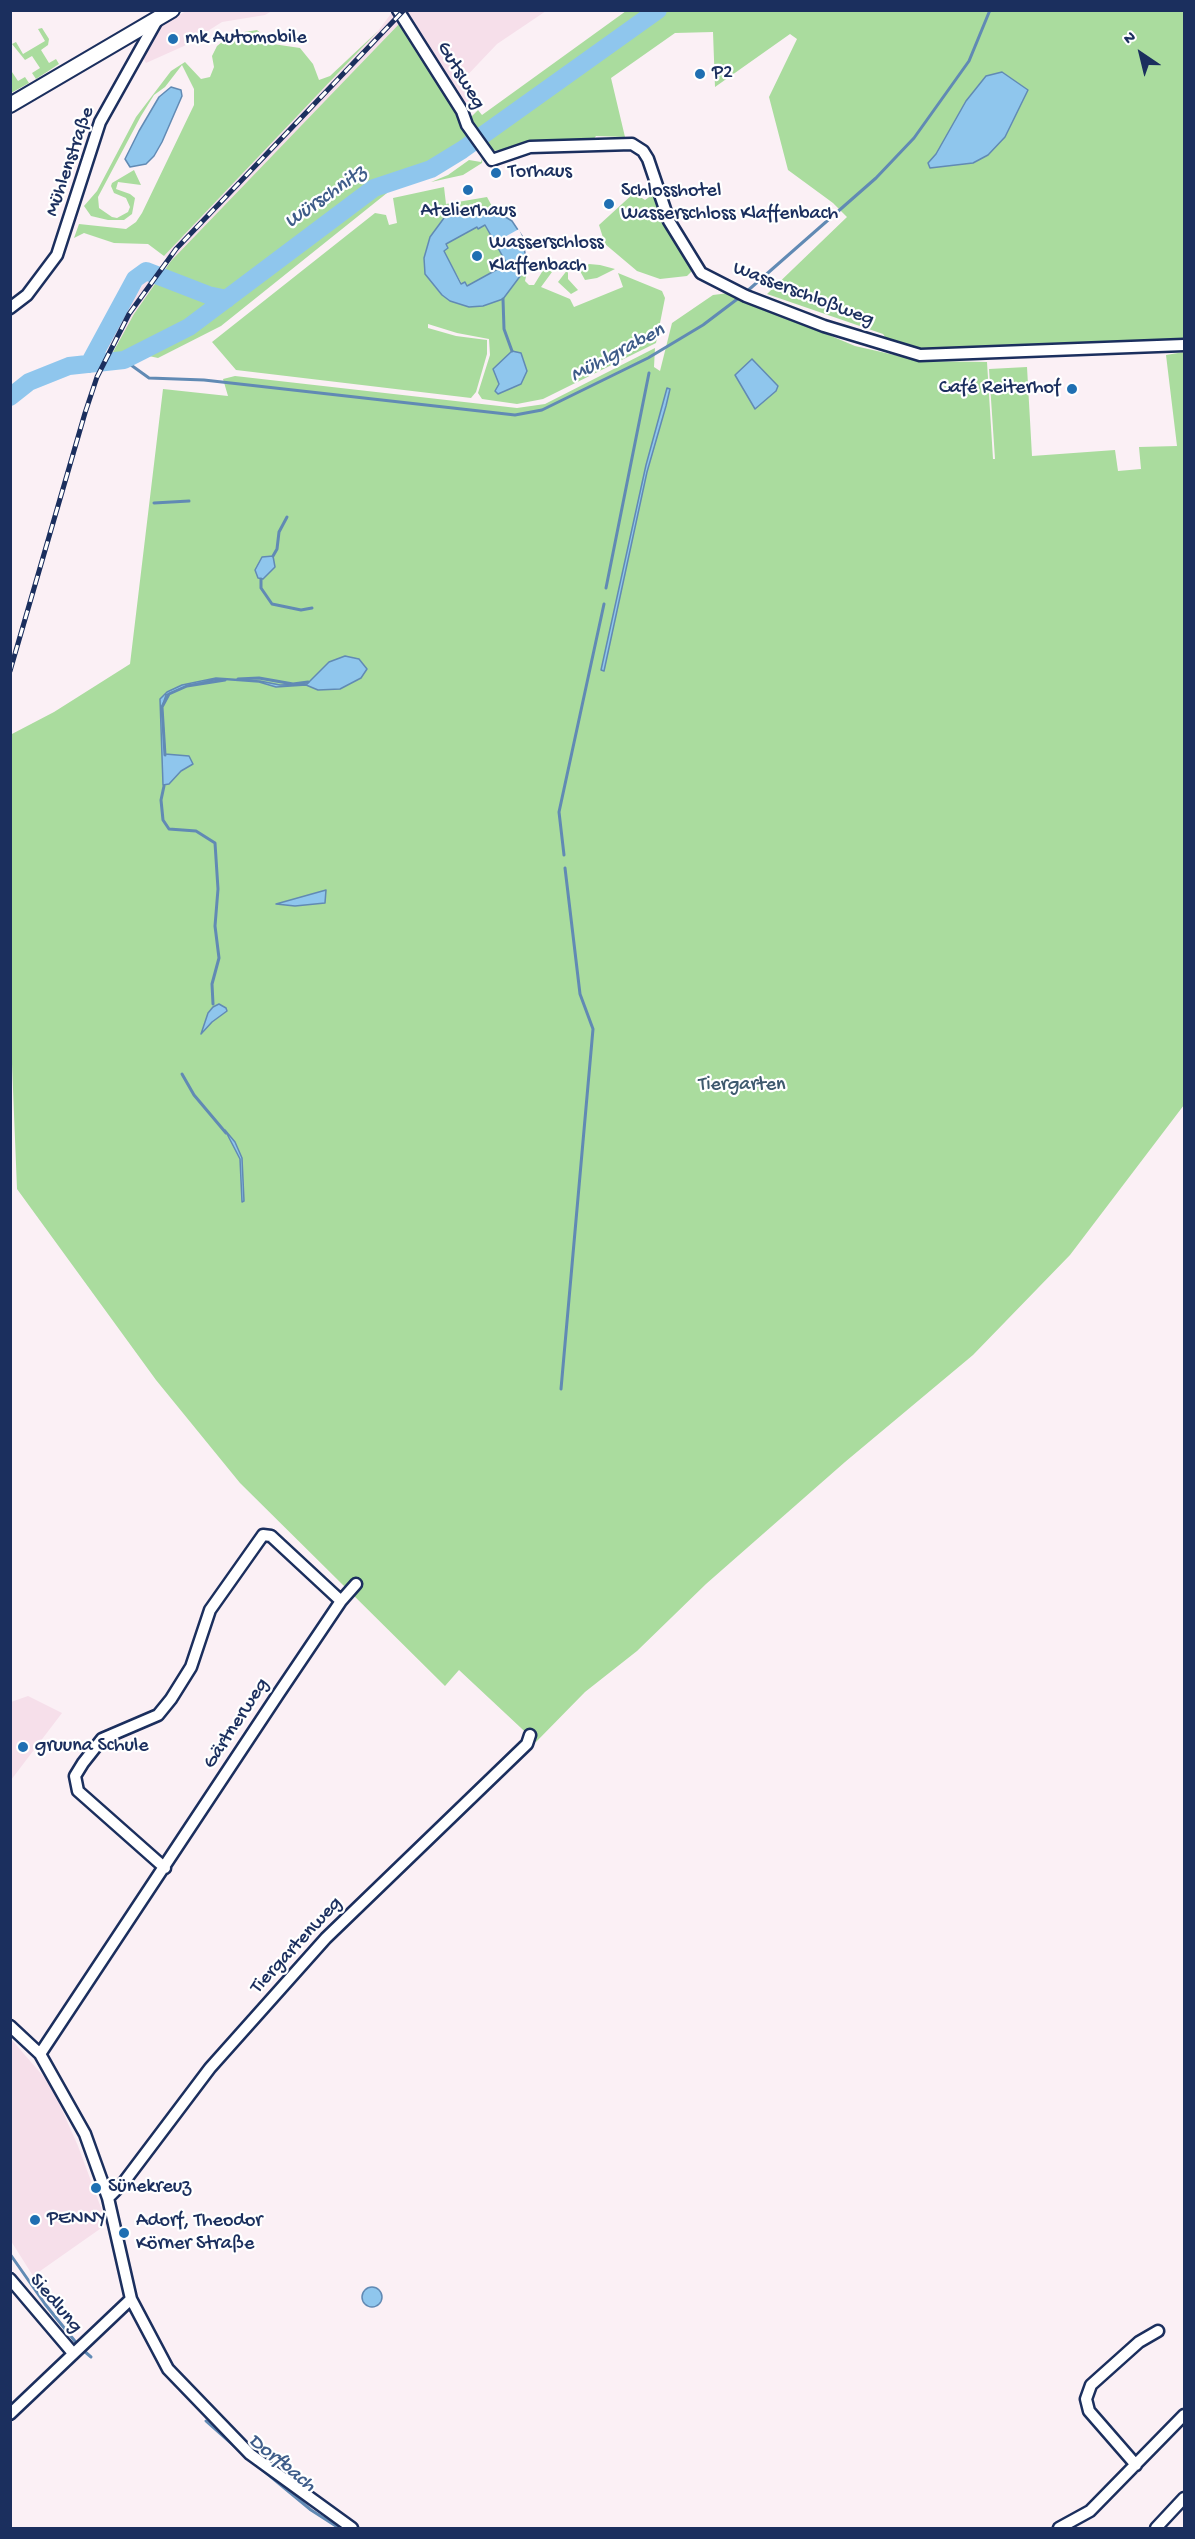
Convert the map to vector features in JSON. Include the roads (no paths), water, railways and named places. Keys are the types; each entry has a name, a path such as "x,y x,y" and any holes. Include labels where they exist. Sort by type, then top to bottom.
{"main road":[{"path":"10,105 172,10"}],"street":[{"name":"Gutsweg","path":"398,10 462,111 467,125 489,156"},
{"name":"Mühlenstraße","path":"10,308 27,295 57,255 77,200 100,122 157,20"},
{"name":"Wasserschloßweg","path":"489,156 530,147 632,144 643,150 648,159 669,221 701,273 743,295 824,326 920,355 1185,345"},
{"path":"165,1868 78,1791 75,1776 82,1763 102,1739 159,1715 191,1667 210,1610 263,1535 271,1536 341,1600"},
{"name":"Gärtnerweg","path":"40,2054 341,1600 356,1584"},
{"name":"Tiergartenweg","path":"108,2198 124,2182 210,2068 326,1938 527,1744 530,1735"},
{"path":"10,2026 40,2054 85,2134 108,2198 131,2299 168,2369 250,2454 352,2529"},
{"name":"Siedlung","path":"10,2279 72,2352"},
{"path":"10,2414 72,2352 131,2299"},
{"path":"1136,2465 1089,2411 1086,2399 1091,2385 1139,2342 1158,2331"},
{"path":"1059,2529 1090,2511 1185,2415"},
{"path":"1156,2529 1185,2498"}],"water":[{"path":"1002,72 1028,90 1005,137 988,155 973,163 930,168 928,163 936,154 966,101 986,76"},
{"path":"171,87 181,90 182,96 162,142 146,164 130,167 125,159 139,131 159,97"},
{"path":"494,210 512,221 522,236 526,259 521,275 503,299 483,306 469,307 450,301 425,274 424,258 430,237 444,218 458,212","holes":["485,225 507,264 467,286 465,282 461,284 444,251 448,248 446,244"]},
{"path":"512,351 521,353 527,371 521,384 498,394 495,391 499,384 493,369"},
{"path":"752,359 778,386 776,391 755,409 735,375"},
{"path":"667,388 670,389 647,472 604,671 601,670 646,465"},
{"path":"273,556 275,567 263,579 258,578 255,570 262,557"},
{"path":"345,656 359,659 367,669 361,678 340,689 318,690 306,685 276,687 259,682 218,679 187,686 166,695 162,707 165,754 189,756 193,764 181,771 169,784 163,785 160,699 167,692 182,685 216,678 260,681 280,685 307,684 329,662"},
{"path":"326,890 325,903 295,906 276,904"},
{"path":"219,1004 227,1011 201,1034 208,1013"},
{"path":"225,1130 235,1142 242,1158 244,1201 242,1202 240,1159"},
{"path":"372,2287 379,2290 382,2297 379,2304 372,2307 365,2304 362,2297 365,2290"}],"waterway":[{"name":"Würschnitz","path":"10,397 29,382 69,366 124,360 189,327 374,188 431,169 462,150 658,10"},
{"name":"Mühlgraben","path":"745,293 876,178 914,138 969,61 990,10"},
{"path":"89,364 135,279 146,271 208,295 227,299"},
{"name":"Mühlgraben","path":"124,360 149,378 204,380 515,415 542,410 648,358 703,325 740,297"},
{"path":"503,299 504,329 512,351"},
{"path":"606,588 649,373"},
{"path":"154,503 189,501"},
{"path":"273,556 277,549 279,532 287,517"},
{"path":"261,579 261,588 272,604 301,610 312,608"},
{"path":"564,855 559,812 604,604"},
{"path":"238,679 259,678 293,684 308,682"},
{"path":"165,755 162,707 169,694 187,686 225,680"},
{"path":"164,786 161,800 163,820 169,829 196,831 215,843 218,889 215,926 219,958 212,984 213,1004"},
{"path":"561,1389 593,1029 580,994 565,868"},
{"path":"182,1074 194,1095 226,1133"},
{"name":"Dorfbach","path":"10,2254 45,2304 78,2345"},
{"name":"Dorfbach","path":"83,2350 91,2357"},
{"name":"Dorfbach","path":"206,2421 243,2454"},
{"name":"Dorfbach","path":"253,2462 311,2510 339,2528"}],"railway":[{"path":"10,671 85,413 97,377 129,314 176,249 404,10"}],"place":[{"name":"mk Automobile","path":"173,39"},
{"name":"P2","path":"700,74"},
{"name":"Torhaus","path":"496,173"},
{"name":"Atelierhaus","path":"468,190"},
{"name":"Schlosshotel Wasserschloss Klaffenbach","path":"609,204"},
{"name":"Wasserschloss Klaffenbach","path":"477,256"},
{"name":"Café Reiterhof","path":"1072,389"},
{"name":"gruuna Schule","path":"23,1747"},
{"name":"Sünekreuz","path":"96,2188"},
{"name":"PENNY","path":"35,2220"},
{"name":"Adorf, Theodor Körner Straße","path":"124,2233"}],"park label":[{"name":"Tiergarten","path":"742,1086"}]}
